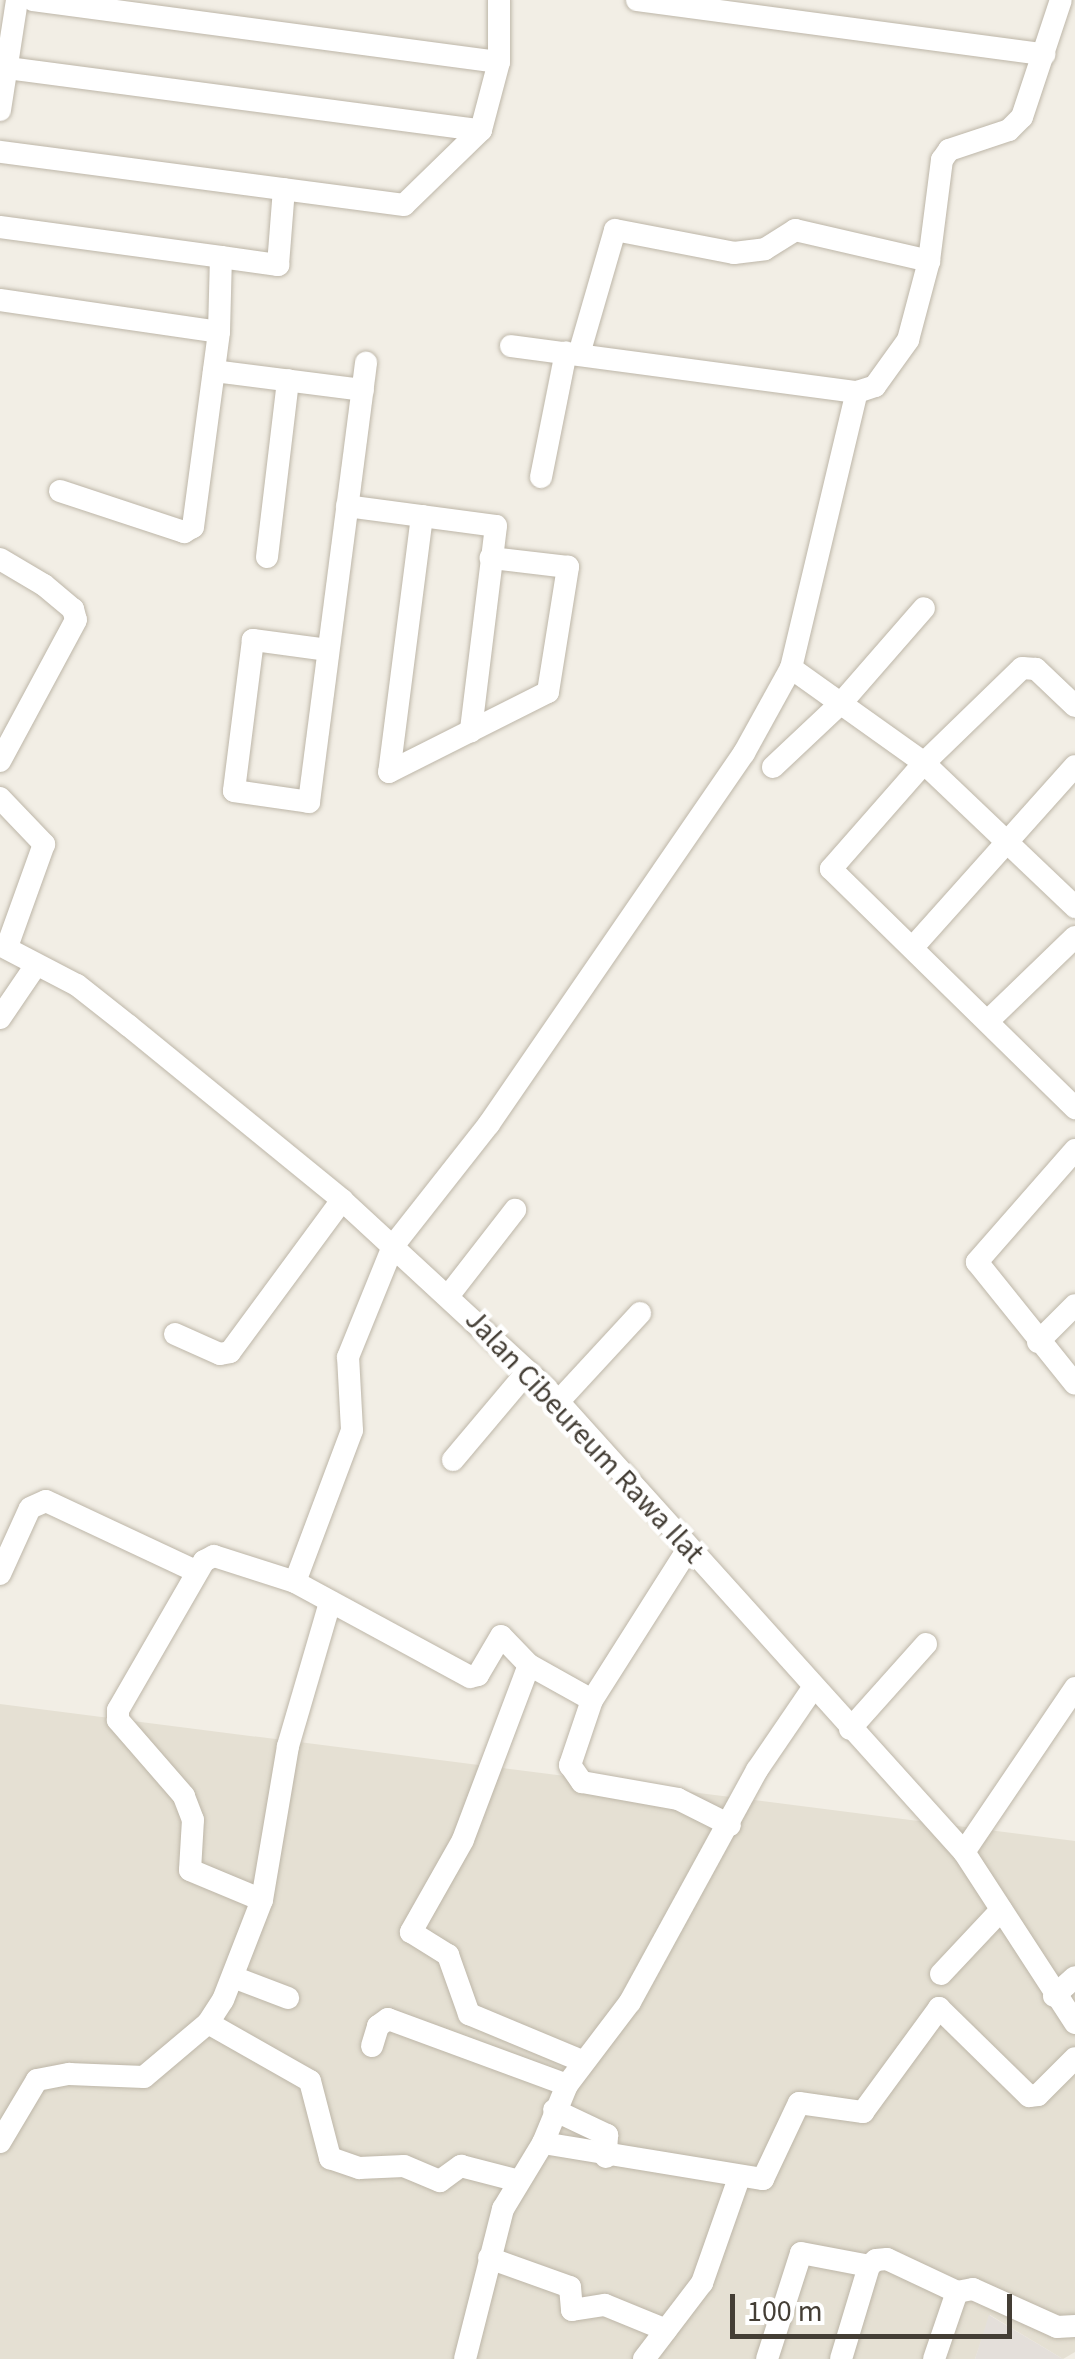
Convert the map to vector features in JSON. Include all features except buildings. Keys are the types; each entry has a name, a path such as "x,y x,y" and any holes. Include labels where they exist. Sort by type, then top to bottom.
{"street":[{"path":"0,110 3,67 17,0"},
{"path":"32,0 499,62"},
{"path":"0,152 404,205 480,130 499,62 499,0"},
{"path":"637,0 764,8 1044,54"},
{"path":"511,346 857,392 875,386 895,366 928,261 942,160 949,150 1009,130 1022,117 1065,9"},
{"path":"3,67 480,130"},
{"path":"0,227 278,265 284,189"},
{"path":"541,477 573,353 614,230 734,253 765,248 794,230 928,261"},
{"path":"60,491 184,532 193,527 219,332 221,256"},
{"path":"0,300 219,332"},
{"path":"328,650 253,640 234,791 308,802 366,363"},
{"path":"214,371 362,390"},
{"path":"267,557 288,380"},
{"path":"295,1582 352,1430 348,1358 393,1246 489,1124 744,753 790,668 857,392"},
{"path":"348,506 496,526 471,731"},
{"path":"422,516 389,772 548,692 568,567 491,558"},
{"path":"0,559 58,597 76,620 0,761"},
{"path":"773,767 843,701 924,608"},
{"path":"790,668 843,701 924,762 1075,907"},
{"path":"1073,1103 832,869 924,762 1022,668 1036,669 1075,706"},
{"path":"914,946 1075,766"},
{"path":"0,798 44,844 4,946"},
{"path":"990,1019 1075,937"},
{"name":"Jalan Cibeureum Rawa Ilat","path":"4,946 77,985 342,1200 528,1371 964,1852 1075,2024"},
{"path":"0,1018 36,965"},
{"path":"1075,1150 978,1254 981,1270 1075,1384"},
{"path":"176,1334 220,1354 230,1352 342,1200"},
{"path":"448,1295 515,1210"},
{"path":"1038,1342 1075,1305"},
{"path":"558,1402 640,1312"},
{"path":"454,1460 528,1371"},
{"path":"0,1574 30,1508 46,1501 194,1570"},
{"path":"688,1549 592,1700 570,1765 572,1774 652,1798 678,1799 730,1825"},
{"path":"262,1900 190,1870 193,1820 184,1796 118,1720 121,1700 194,1570 214,1556 295,1582 470,1678 478,1676 497,1636 529,1665 592,1700"},
{"path":"0,2142 37,2080 69,2074 144,2077 208,2023 233,1977 262,1900 288,1746 330,1602"},
{"path":"850,1728 926,1644"},
{"path":"529,1665 463,1840 411,1932 448,1955 469,2014 582,2061"},
{"path":"468,2358 503,2209 543,2142 566,2085 630,2002 813,1688"},
{"path":"964,1852 1075,1688"},
{"path":"942,1974 956,1950 1001,1910"},
{"path":"233,1977 288,1998"},
{"path":"1054,1996 1075,1977"},
{"path":"543,2142 606,2157 739,2178 771,2174 800,2104 863,2112 939,2008 1028,2096 1038,2095 1075,2058"},
{"path":"372,2046 378,2026 388,2020 566,2085"},
{"path":"208,2023 310,2080 330,2158 359,2168 408,2166 440,2180 461,2166 520,2181"},
{"path":"554,2110 607,2135 606,2157"},
{"path":"644,2359 702,2283 739,2178"},
{"path":"767,2359 801,2253 869,2266 887,2259 957,2292 973,2288 1057,2327 1075,2326"},
{"path":"489,2258 570,2287 572,2310 606,2305 666,2330"},
{"path":"841,2359 869,2266"},
{"path":"934,2359 957,2292"}],"shaded area":[{"path":"0,1704 1075,1841 1075,2352 1063,2359 990,2315 975,2359 0,2359"},
{"path":"989,2315 1063,2359 975,2359"}]}
